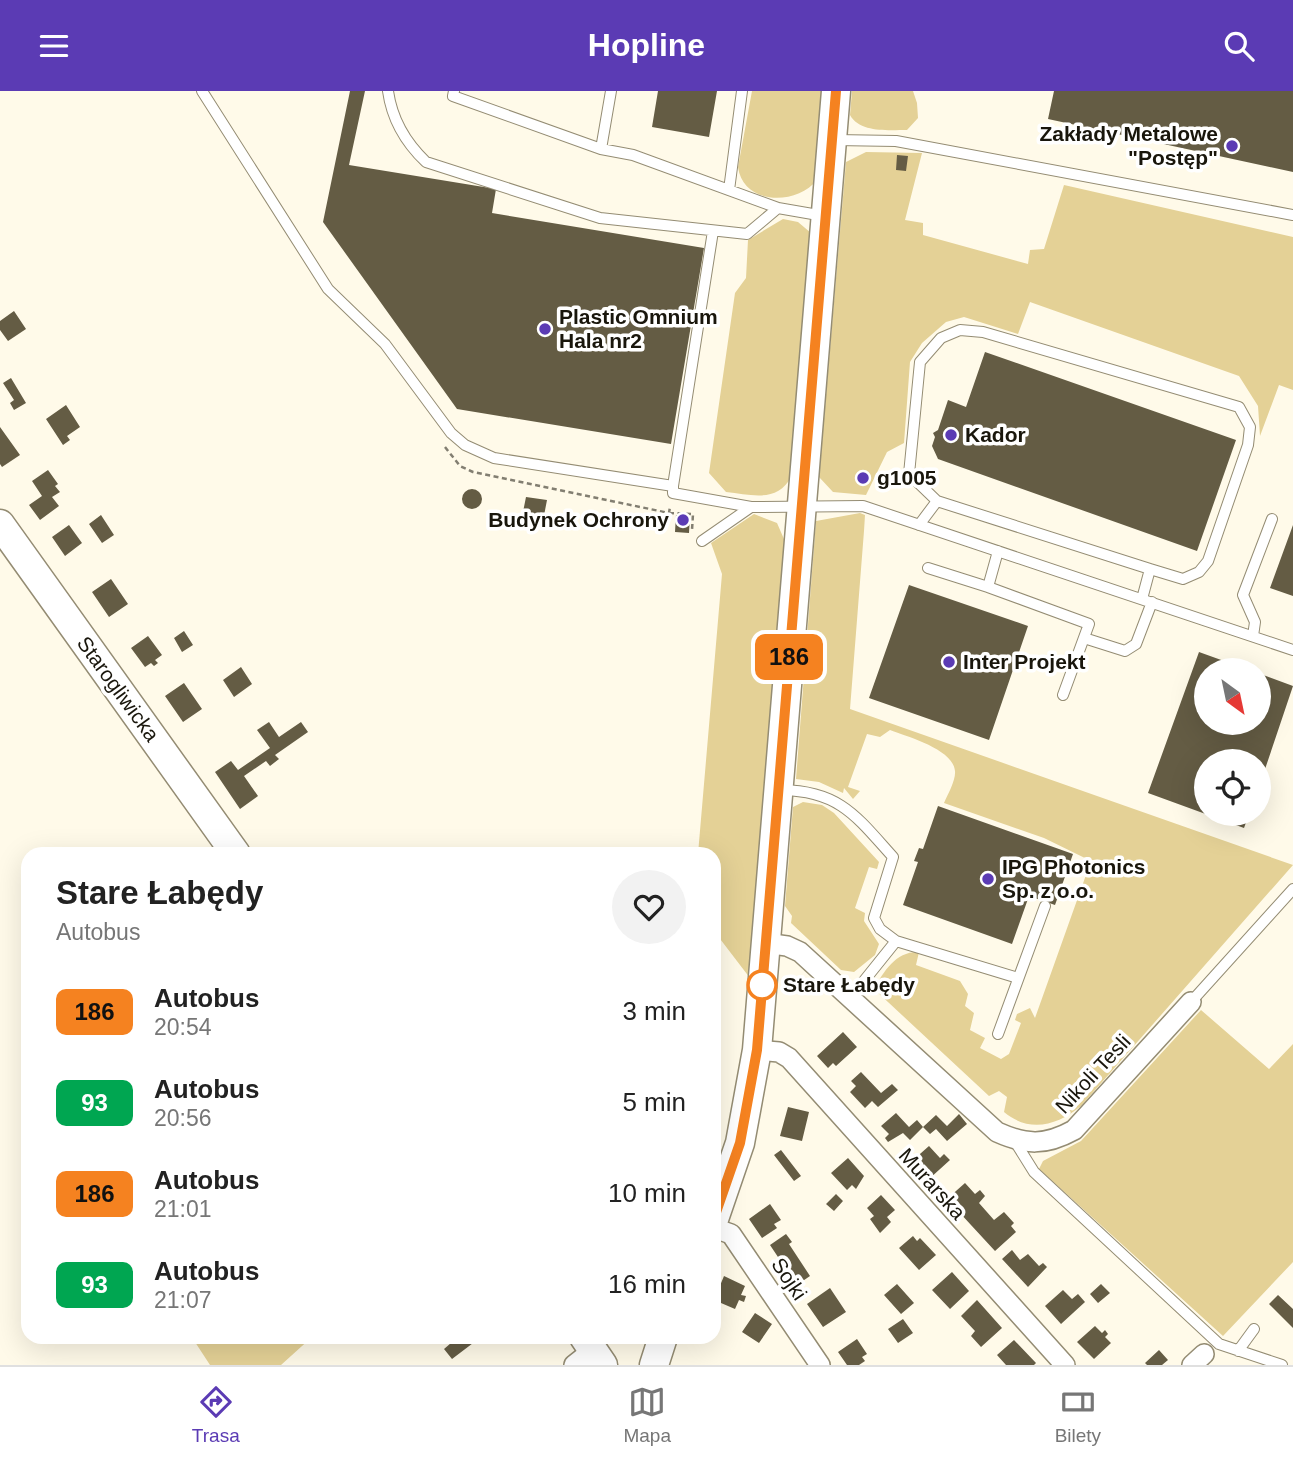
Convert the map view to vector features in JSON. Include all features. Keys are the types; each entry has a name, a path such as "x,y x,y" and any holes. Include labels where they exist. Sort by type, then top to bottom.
{"street":[{"path":"721,1199 740,1143 757,1050 836,91"},
{"name":"Starogliwicka","path":"0,524 231,847"},
{"name":"Nikoli Tesli","path":"765,943 787,946 800,952 997,1132 1014,1140 1034,1144 1055,1141 1074,1130 1191,1002"},
{"name":"Murarska","path":"757,1050 779,1052 789,1058 1065,1365"},
{"name":"Sojki","path":"721,1230 731,1234 820,1365"}],"lane":[{"path":"202,91 328,289 385,344 452,433 465,446 495,458 673,486"},
{"path":"388,91 397,125 414,151 426,162 600,218 747,234 778,208"},
{"path":"454,91 453,96 601,149 633,155 778,208 824,216"},
{"path":"601,149 611,91"},
{"path":"729,190 742,91"},
{"path":"831,140 896,141 1293,215"},
{"path":"713,231 673,493 751,507 863,506 1293,650"},
{"path":"960,330 983,332 1239,407 1250,427 1248,445 1208,561 1199,572 1183,579 1150,569 937,501 909,474 920,362 941,338 960,330"},
{"path":"919,525 937,501"},
{"path":"702,541 751,507"},
{"path":"1253,636 1255,622 1243,595 1272,519"},
{"path":"988,587 998,551"},
{"path":"928,568 1089,624 1063,695"},
{"path":"1084,638 1125,651 1136,644 1147,601 1150,569"},
{"path":"778,790 816,794 842,803 893,857 874,918 880,929 896,941 1018,978"},
{"name":"Nikoli Tesli","path":"1191,1002 1293,888"},
{"path":"998,1034 1045,907"},
{"path":"850,997 896,941"},
{"path":"1014,1140 1034,1172 1219,1344 1282,1365"},
{"path":"1238,1351 1254,1329"}],"path":[{"path":"669,513 693,514 692,534"}],"shaded area":[{"path":"752,91 824,91 817,180 796,194 784,197 760,195 742,180 738,167"},
{"path":"852,91 913,91 918,118 907,130 867,128 850,115"},
{"path":"866,152 922,153 905,220 923,223 923,235 1028,264 1030,250 1044,249 1064,185 1293,237 1293,390 1279,385 1260,436 1258,406 1239,376 1030,302 1018,334 964,317 946,322 922,343 910,362 904,443 887,452 866,495 833,492 819,477 846,162"},
{"path":"783,219 798,222 811,233 792,476 786,485 772,494 726,492 709,473 735,293 746,278 748,240"},
{"path":"860,513 865,515 850,709 1293,865 1081,1106 1053,1122 1033,1125 1023,1123 1004,1112 1007,1097 999,1091 989,1096 874,989 892,963 904,955 919,952 916,965 960,981 968,994 965,1006 974,1013 970,1030 985,1038 980,1048 1001,1059 1009,1054 1021,1023 1015,1020 1017,1014 1030,1008 1035,1018 1091,861 1044,838 944,803 955,771 947,756 928,745 890,730 880,737 867,734 848,787 860,791 853,799 844,788 843,793 819,782 796,779 816,521"},
{"path":"754,514 777,523 787,546 753,982 721,940 721,847 699,847 722,574 711,543"},
{"path":"803,802 822,805 834,813 879,862 877,869 869,867 855,908 865,913 864,921 879,944 875,955 854,972 841,970 791,923 792,916 785,906 793,807"},
{"path":"1201,1010 1269,1069 1293,1044 1293,1262 1223,1336 1039,1169 1043,1161 1081,1141"},
{"path":"196,1344 304,1344 281,1365 210,1365"}],"building":[{"name":"Plastic Omnium Hala nr2","path":"350,91 365,91 349,165 496,189 492,213 704,248 671,444 457,409 323,222"},
{"path":"658,91 717,91 709,137 652,127"},
{"name":"Zakłady Metalowe \"Postęp\"","path":"1054,91 1293,91 1293,172 1048,119"},
{"path":"897,155 908,156 906,171 896,170"},
{"path":"14,311 26,329 8,341 0,330 0,321"},
{"path":"985,352 1236,440 1197,551 938,459 932,446 935,437 933,433 938,430 948,400 966,407"},
{"path":"11,378 26,403 14,410 10,403 14,400 3,383"},
{"path":"66,405 80,427 67,436 70,440 63,445 46,419"},
{"path":"0,427 20,455 2,467 0,464"},
{"path":"48,470 58,484 55,486 60,492 52,497 59,506 40,520 29,505 42,496 32,481"},
{"path":"472,489 479,492 482,499 479,506 472,509 465,506 462,499 465,492"},
{"path":"526,497 547,500 542,526 521,522"},
{"path":"101,515 114,535 102,543 89,524"},
{"name":"Budynek Ochrony","path":"676,515 690,516 689,533 675,532"},
{"path":"69,525 82,543 65,556 52,537"},
{"path":"1293,525 1293,596 1270,588"},
{"path":"111,579 128,604 109,617 92,592"},
{"name":"Inter Projekt","path":"909,585 1028,626 989,740 869,698"},
{"path":"184,631 193,645 182,652 174,638"},
{"path":"148,636 162,655 155,660 158,663 154,666 151,663 145,667 131,648"},
{"path":"1199,652 1216,658 1197,658"},
{"path":"1194,666 1194,735 1271,735 1271,678 1293,686 1271,751 1271,749 1194,749 1194,810 1148,793"},
{"path":"241,667 252,684 234,697 223,680"},
{"path":"184,683 202,709 183,722 165,696"},
{"path":"269,722 279,737 301,722 308,732 275,755 279,759 270,766 266,761 244,776 258,796 240,809 215,772 231,761 238,770 270,748 257,730"},
{"name":"IPG Photonics Sp. z o.o.","path":"938,806 1073,854 1055,905 1029,896 1012,944 903,905 918,862 914,861 919,848 923,849"},
{"path":"843,1032 857,1047 836,1066 833,1063 828,1068 817,1056"},
{"path":"861,1072 881,1093 892,1084 898,1090 878,1107 872,1101 865,1108 850,1092 856,1086 851,1081"},
{"path":"788,1107 809,1112 802,1141 780,1136"},
{"path":"896,1113 909,1127 917,1120 923,1127 910,1140 903,1133 888,1142 885,1138 889,1134 881,1126"},
{"path":"959,1114 967,1124 947,1141 936,1129 930,1134 923,1127 936,1115 947,1126"},
{"path":"929,1146 940,1158 944,1154 950,1160 929,1179 912,1161"},
{"path":"781,1150 801,1176 794,1181 774,1155"},
{"path":"848,1158 864,1176 856,1189 852,1185 847,1190 831,1173"},
{"path":"965,1183 975,1194 980,1190 985,1196 979,1203 994,1220 1004,1212 1014,1223 1011,1226 1016,1232 995,1251 947,1199"},
{"path":"836,1194 843,1201 834,1211 826,1204"},
{"path":"881,1195 895,1210 887,1217 891,1222 880,1233 870,1219 874,1216 867,1208"},
{"path":"770,1204 781,1220 774,1224 777,1228 762,1238 749,1219"},
{"path":"786,1234 792,1242 789,1244 810,1276 794,1287 788,1279 785,1281 781,1276 785,1273 779,1265 782,1263 770,1245"},
{"path":"913,1236 917,1241 920,1238 936,1255 919,1270 899,1248"},
{"path":"1012,1250 1020,1260 1028,1254 1039,1266 1043,1263 1047,1267 1028,1287 1002,1259"},
{"path":"952,1272 969,1291 950,1309 932,1290"},
{"path":"724,1276 745,1286 741,1295 746,1296 744,1302 739,1300 735,1309 721,1303 721,1283"},
{"path":"897,1284 914,1303 901,1314 884,1295"},
{"path":"1101,1284 1110,1293 1098,1303 1090,1294"},
{"path":"830,1288 846,1312 823,1327 807,1304"},
{"path":"1063,1290 1072,1299 1078,1294 1085,1302 1061,1324 1045,1306"},
{"path":"1278,1295 1293,1309 1293,1328 1269,1304"},
{"path":"977,1300 1002,1328 981,1347 971,1336 975,1331 961,1316"},
{"path":"755,1313 772,1324 759,1343 742,1332"},
{"path":"903,1319 913,1333 898,1343 888,1329"},
{"path":"1095,1326 1102,1333 1105,1330 1108,1334 1105,1337 1111,1343 1094,1359 1077,1342"},
{"path":"857,1339 867,1354 862,1357 865,1361 859,1365 847,1365 838,1352"},
{"path":"1014,1340 1036,1363 1034,1365 1006,1365 997,1355"},
{"path":"450,1344 472,1344 452,1359 444,1349"},
{"path":"1159,1350 1168,1360 1162,1365 1147,1365 1145,1363"}],"bus line":[{"name":"186","path":"721,1200 740,1143 757,1050 836,91"}],"place":[{"name":"Zakłady Metalowe \"Postęp\"","path":"1232,146"},
{"name":"Plastic Omnium Hala nr2","path":"545,329"},
{"name":"Kador","path":"951,435"},
{"name":"g1005","path":"863,478"},
{"name":"Budynek Ochrony","path":"683,520"},
{"name":"Inter Projekt","path":"949,662"},
{"name":"IPG Photonics Sp. z o.o.","path":"988,879"},
{"name":"Stare Łabędy","path":"762,985"}]}
